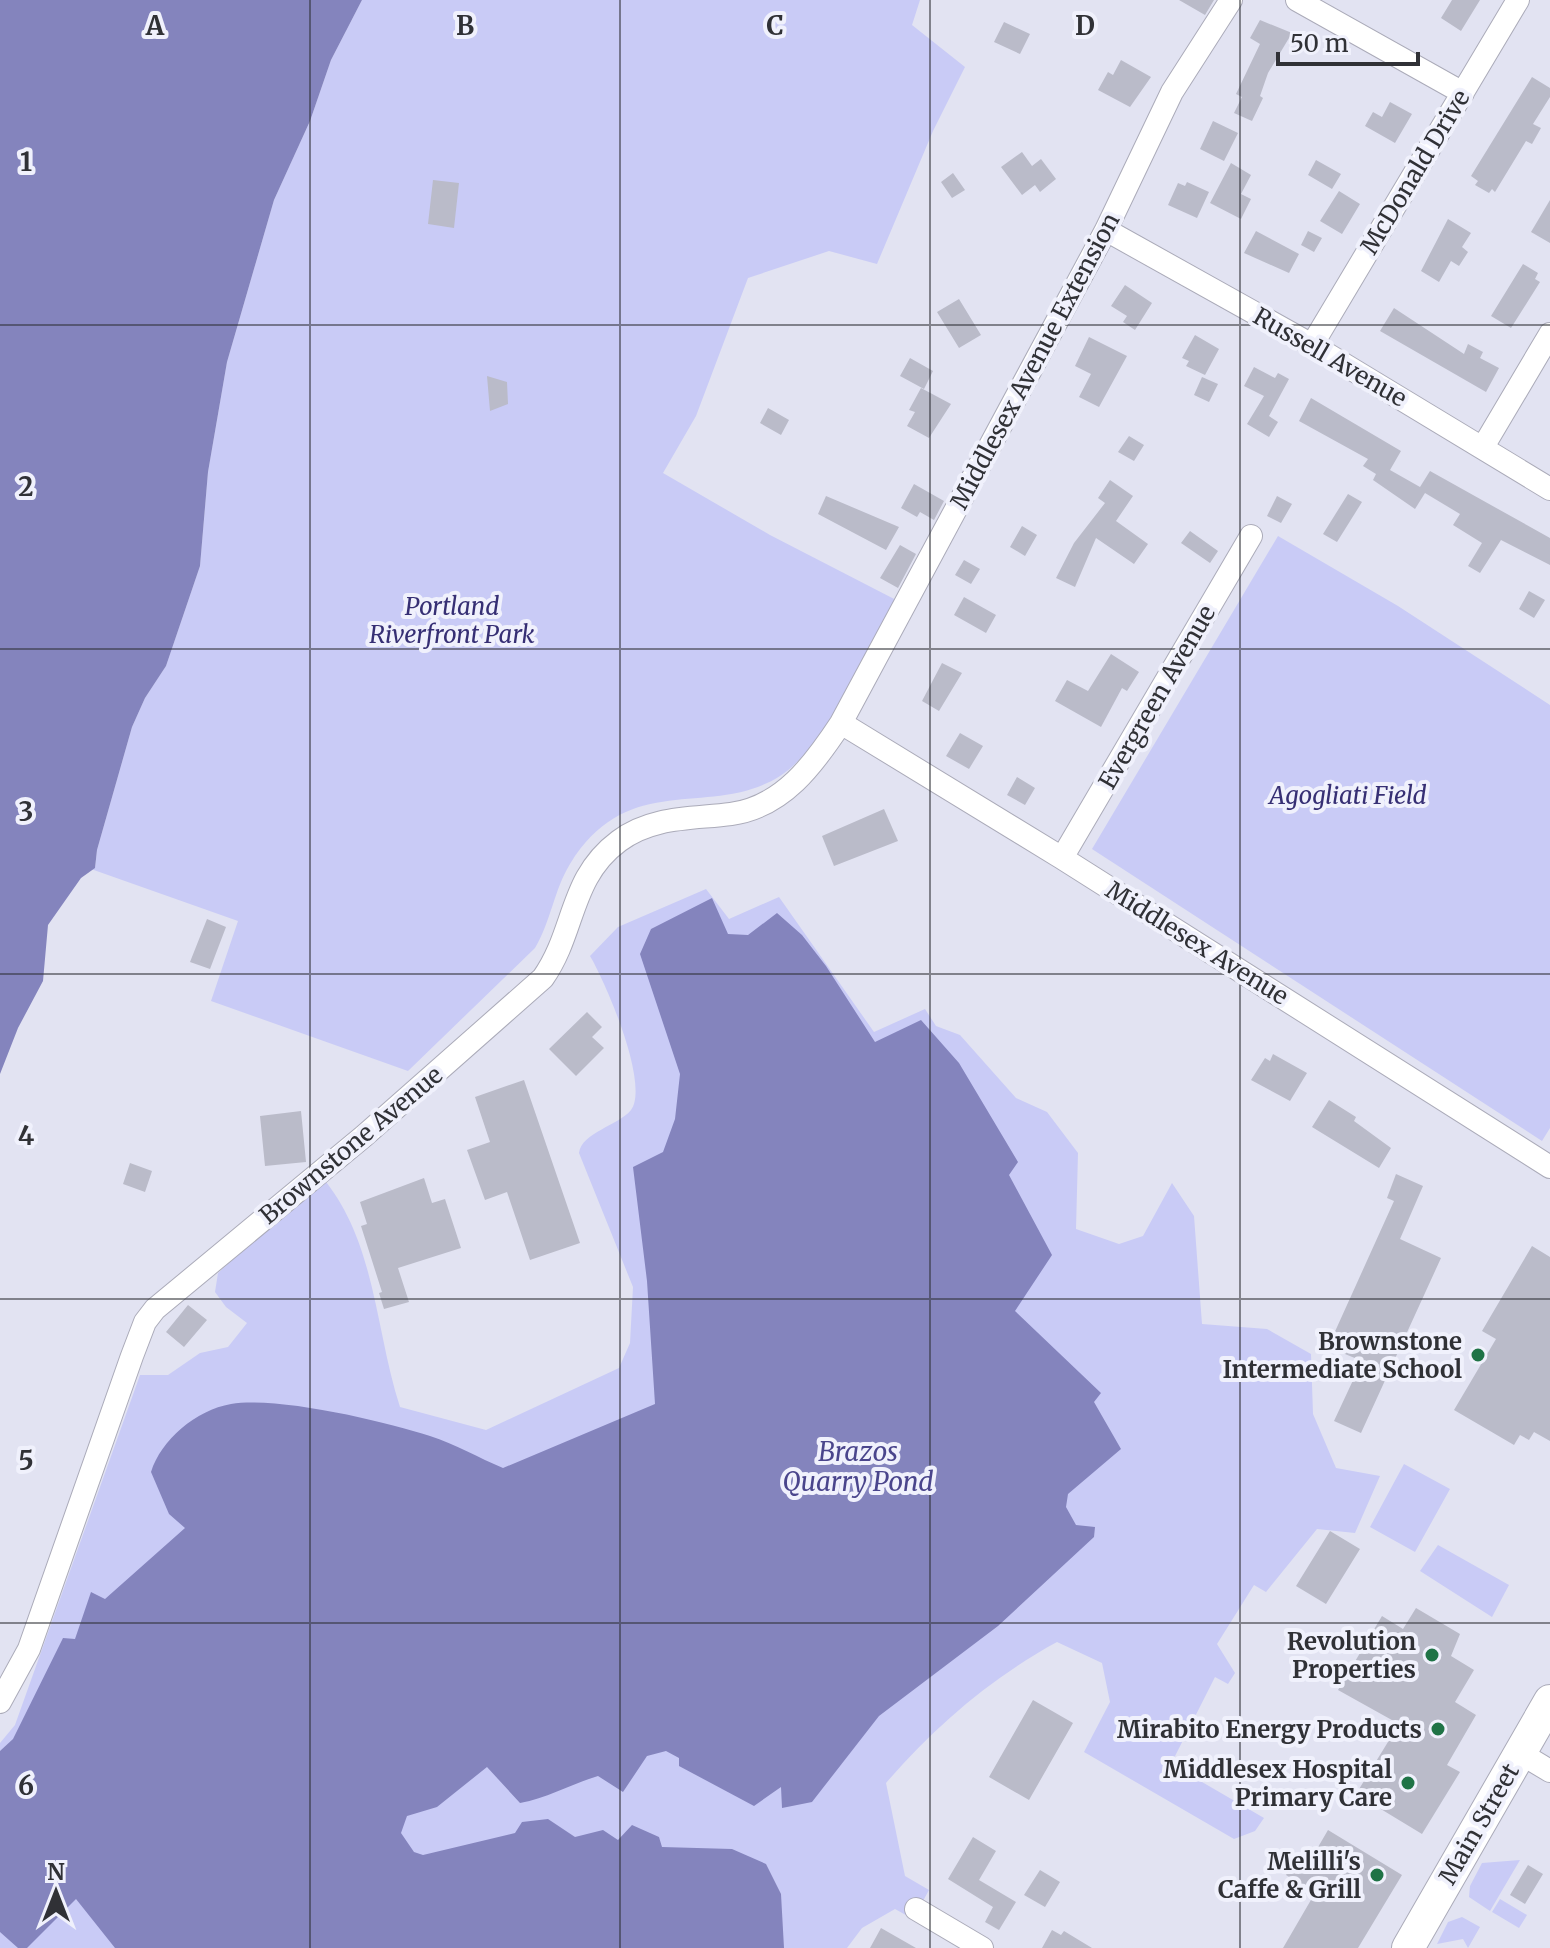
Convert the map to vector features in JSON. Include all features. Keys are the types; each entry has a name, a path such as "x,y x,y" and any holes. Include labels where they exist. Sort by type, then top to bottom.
{"main road":[{"name":"Main Street","path":"1408,1948 1550,1701"}],"street":[{"name":"Middlesex Avenue Extension","path":"841,723 1106,230 1172,92 1231,0"},
{"path":"1297,0 1463,93"},
{"name":"McDonald Drive","path":"1312,345 1518,0"},
{"name":"Russell Avenue","path":"1106,230 1312,345 1550,489"},
{"path":"1483,447 1550,334"},
{"name":"Evergreen Avenue","path":"1062,858 1251,536"},
{"name":"Middlesex Avenue","path":"841,723 1062,858 1550,1167"},
{"name":"Brownstone Avenue","path":"0,1702 29,1649 132,1356 145,1322 155,1309 357,1142 543,978 559,954 582,882 610,848 630,834 654,824 740,813 766,802 814,764 841,723"},
{"path":"1520,1753 1550,1771"},
{"path":"916,1909 982,1948"}],"green space":[{"name":"Portland Riverfront Park","path":"362,0 920,0 912,25 965,67 933,131 877,264 829,251 748,278 696,416 663,473 770,535 900,602 847,696 797,762 780,776 754,788 644,806 618,816 593,834 570,864 535,948 408,1071 211,1001 238,921 91,869 95,868 97,850 132,727 145,698 166,666 200,566 208,472 227,362 274,200 310,121 331,60"},
{"name":"Agogliati Field","path":"1278,536 1398,606 1550,705 1550,1128 1542,1141 1092,849"},
{"name":"Brazos Quarry Pond","path":"706,889 729,919 779,897 874,1032 925,1009 936,1026 960,1035 1016,1098 1047,1112 1078,1153 1076,1229 1119,1244 1143,1236 1172,1183 1194,1216 1202,1324 1267,1329 1311,1354 1313,1414 1336,1468 1380,1476 1355,1533 1317,1529 1266,1592 1254,1585 1217,1644 1235,1673 1228,1684 1215,1677 1171,1764 1264,1818 1255,1831 1234,1839 1084,1752 1110,1702 1102,1663 1057,1642 1009,1671 965,1705 924,1742 886,1783 905,1876 929,1890 913,1919 895,1909 862,1928 847,1948 0,1948 0,1743 15,1725 140,1375 168,1375 200,1353 228,1347 247,1323 226,1307 215,1292 218,1273 322,1177 340,1202 364,1258 400,1407 486,1430 619,1368 630,1343 633,1287 579,1153 593,1134 631,1110 635,1078 615,1009 590,956 618,927"},
{"path":"1404,1464 1450,1489 1415,1552 1370,1527"},
{"path":"1438,1545 1509,1585 1492,1617 1420,1571"},
{"path":"1520,1860 1490,1911 1469,1897 1470,1886 1482,1863"},
{"path":"1500,1899 1527,1915 1519,1928 1492,1912"},
{"path":"1462,1917 1480,1927 1468,1948 1463,1939 1437,1944 1448,1922"}],"water":[{"path":"0,0 362,0 331,60 310,121 274,200 227,362 208,472 200,566 166,666 145,698 132,727 97,850 95,868 81,878 48,925 43,981 18,1028 0,1074"},
{"name":"Brazos Quarry Pond","path":"712,898 728,934 748,935 777,913 802,935 875,1042 921,1020 959,1063 1018,1162 1009,1175 1052,1255 1015,1311 1101,1393 1094,1402 1121,1449 1068,1494 1066,1507 1076,1525 1095,1527 1094,1537 998,1626 879,1716 812,1802 782,1808 781,1787 754,1806 679,1766 679,1758 666,1751 647,1756 623,1792 598,1776 520,1803 487,1767 437,1807 407,1816 401,1833 414,1852 423,1855 515,1833 522,1822 548,1819 575,1837 603,1830 618,1840 632,1825 659,1837 662,1847 732,1849 766,1864 781,1894 784,1948 115,1948 76,1899 27,1948 18,1948 0,1932 0,1751 13,1739 63,1638 75,1639 91,1592 105,1599 185,1528 169,1514 151,1472 163,1449 182,1428 205,1413 231,1404 251,1402 302,1407 359,1417 430,1436 503,1468 655,1404 647,1281 633,1167 663,1152 675,1119 680,1074 640,954 651,929"}],"building":[{"path":"1179,0 1214,0 1205,15"},
{"path":"1452,0 1480,0 1461,31 1441,18"},
{"path":"1260,20 1292,33 1268,73 1260,96 1263,98 1252,121 1234,113 1242,97 1236,94 1260,44 1250,38"},
{"path":"1004,22 1030,34 1020,54 994,42"},
{"path":"1121,60 1151,77 1130,107 1098,90 1108,72 1113,75"},
{"path":"1532,77 1550,88 1550,97 1533,124 1541,128 1532,144 1526,141 1495,192 1492,189 1489,193 1475,185 1478,181 1471,176"},
{"path":"1390,102 1412,114 1395,143 1365,126 1373,112 1382,117"},
{"path":"1213,121 1238,133 1224,161 1200,149"},
{"path":"1022,152 1032,166 1041,159 1056,179 1040,192 1035,185 1022,195 1001,167"},
{"path":"1316,160 1341,174 1332,189 1308,175"},
{"path":"1231,163 1251,175 1241,194 1251,199 1241,219 1210,203"},
{"path":"953,173 965,190 952,198 941,182"},
{"path":"433,180 459,183 454,228 428,224"},
{"path":"1187,182 1209,192 1197,218 1168,205 1178,183 1185,186"},
{"path":"1339,191 1360,204 1342,234 1320,221"},
{"path":"1550,200 1550,243 1531,232"},
{"path":"1448,219 1471,233 1462,247 1468,252 1459,266 1451,261 1439,282 1421,271"},
{"path":"1256,231 1299,254 1289,273 1244,253"},
{"path":"1308,231 1322,238 1314,252 1301,245"},
{"path":"1523,264 1538,273 1535,279 1540,282 1511,328 1491,316"},
{"path":"1125,285 1152,303 1135,330 1123,322 1127,316 1111,306"},
{"path":"959,299 981,335 959,348 937,312"},
{"path":"1394,308 1464,354 1468,344 1483,352 1480,358 1499,368 1486,392 1380,331"},
{"path":"1195,335 1219,349 1205,375 1186,366 1189,361 1182,358"},
{"path":"1089,337 1127,356 1099,407 1079,397 1091,374 1075,366"},
{"path":"910,358 933,371 924,389 900,376"},
{"path":"1254,367 1275,378 1278,373 1289,379 1269,416 1278,422 1269,437 1247,424 1264,396 1244,386"},
{"path":"487,376 507,382 508,404 490,411"},
{"path":"1202,377 1218,384 1209,402 1194,395"},
{"path":"921,388 951,404 929,438 907,426 915,412 909,410"},
{"path":"1311,398 1401,451 1390,470 1420,487 1430,471 1550,538 1550,565 1501,540 1480,573 1468,566 1482,543 1453,525 1460,514 1425,493 1415,509 1373,480 1376,474 1363,466 1368,459 1299,421"},
{"path":"768,408 789,420 781,435 760,423"},
{"path":"1129,436 1144,445 1134,461 1118,452"},
{"path":"1110,480 1133,496 1116,521 1148,544 1134,564 1096,538 1075,587 1056,578 1074,543 1105,503 1098,498"},
{"path":"914,484 944,501 934,520 920,512 917,517 901,508"},
{"path":"1348,494 1362,502 1337,542 1323,534"},
{"path":"826,496 899,527 886,550 818,514"},
{"path":"1277,496 1292,504 1281,523 1267,516"},
{"path":"1022,526 1037,535 1025,556 1010,547"},
{"path":"1190,531 1218,551 1210,563 1181,543"},
{"path":"900,545 916,554 898,588 880,578"},
{"path":"964,560 980,569 971,584 955,575"},
{"path":"1529,591 1545,600 1534,618 1519,609"},
{"path":"964,597 996,615 986,633 954,615"},
{"path":"1111,654 1139,672 1127,691 1122,688 1101,727 1055,701 1067,680 1088,691"},
{"path":"942,663 962,673 939,711 922,701"},
{"path":"960,733 983,746 969,769 946,756"},
{"path":"1017,777 1035,788 1025,805 1007,795"},
{"path":"884,809 898,841 834,866 822,836"},
{"path":"207,919 226,927 210,969 190,962"},
{"path":"587,1012 602,1027 592,1037 604,1048 576,1076 549,1049"},
{"path":"1273,1054 1307,1073 1290,1101 1251,1080 1265,1058 1270,1061"},
{"path":"524,1080 580,1243 530,1260 507,1192 485,1200 467,1150 490,1142 475,1097"},
{"path":"1329,1100 1356,1117 1354,1121 1391,1148 1379,1168 1312,1127"},
{"path":"301,1111 306,1162 265,1166 260,1116"},
{"path":"130,1163 152,1171 145,1192 123,1184"},
{"path":"1396,1174 1423,1186 1400,1239 1441,1258 1361,1433 1334,1421 1362,1361 1328,1347 1394,1201 1387,1198"},
{"path":"424,1178 432,1203 445,1199 461,1248 398,1268 409,1302 384,1309 379,1293 382,1292 361,1226 367,1224 360,1202"},
{"path":"1532,1246 1550,1257 1550,1441 1534,1432 1529,1440 1520,1435 1514,1445 1454,1410 1496,1339 1482,1331"},
{"path":"188,1305 207,1320 184,1347 166,1332"},
{"path":"1330,1531 1360,1549 1326,1604 1296,1586"},
{"path":"1416,1608 1460,1634 1451,1656 1474,1670 1455,1702 1476,1715 1447,1765 1460,1772 1422,1834 1356,1794 1399,1724 1338,1690 1382,1616 1403,1629"},
{"path":"1033,1700 1073,1723 1029,1800 989,1777"},
{"path":"1328,1830 1402,1875 1358,1948 1283,1948 1315,1893 1286,1875 1296,1859 1307,1866"},
{"path":"973,1837 996,1851 979,1880 1016,1902 999,1930 985,1922 993,1907 948,1879"},
{"path":"1528,1865 1543,1874 1525,1904 1510,1895"},
{"path":"1040,1870 1060,1882 1045,1907 1024,1895"},
{"path":"881,1928 916,1948 870,1948"},
{"path":"1052,1930 1061,1935 1064,1931 1092,1948 1042,1948"}],"place":[{"name":"Brownstone Intermediate School","path":"1478,1355"},
{"name":"Revolution Properties","path":"1432,1655"},
{"name":"Mirabito Energy Products","path":"1438,1729"},
{"name":"Middlesex Hospital Primary Care","path":"1408,1783"},
{"name":"Melilli's Caffe & Grill","path":"1377,1875"}]}
